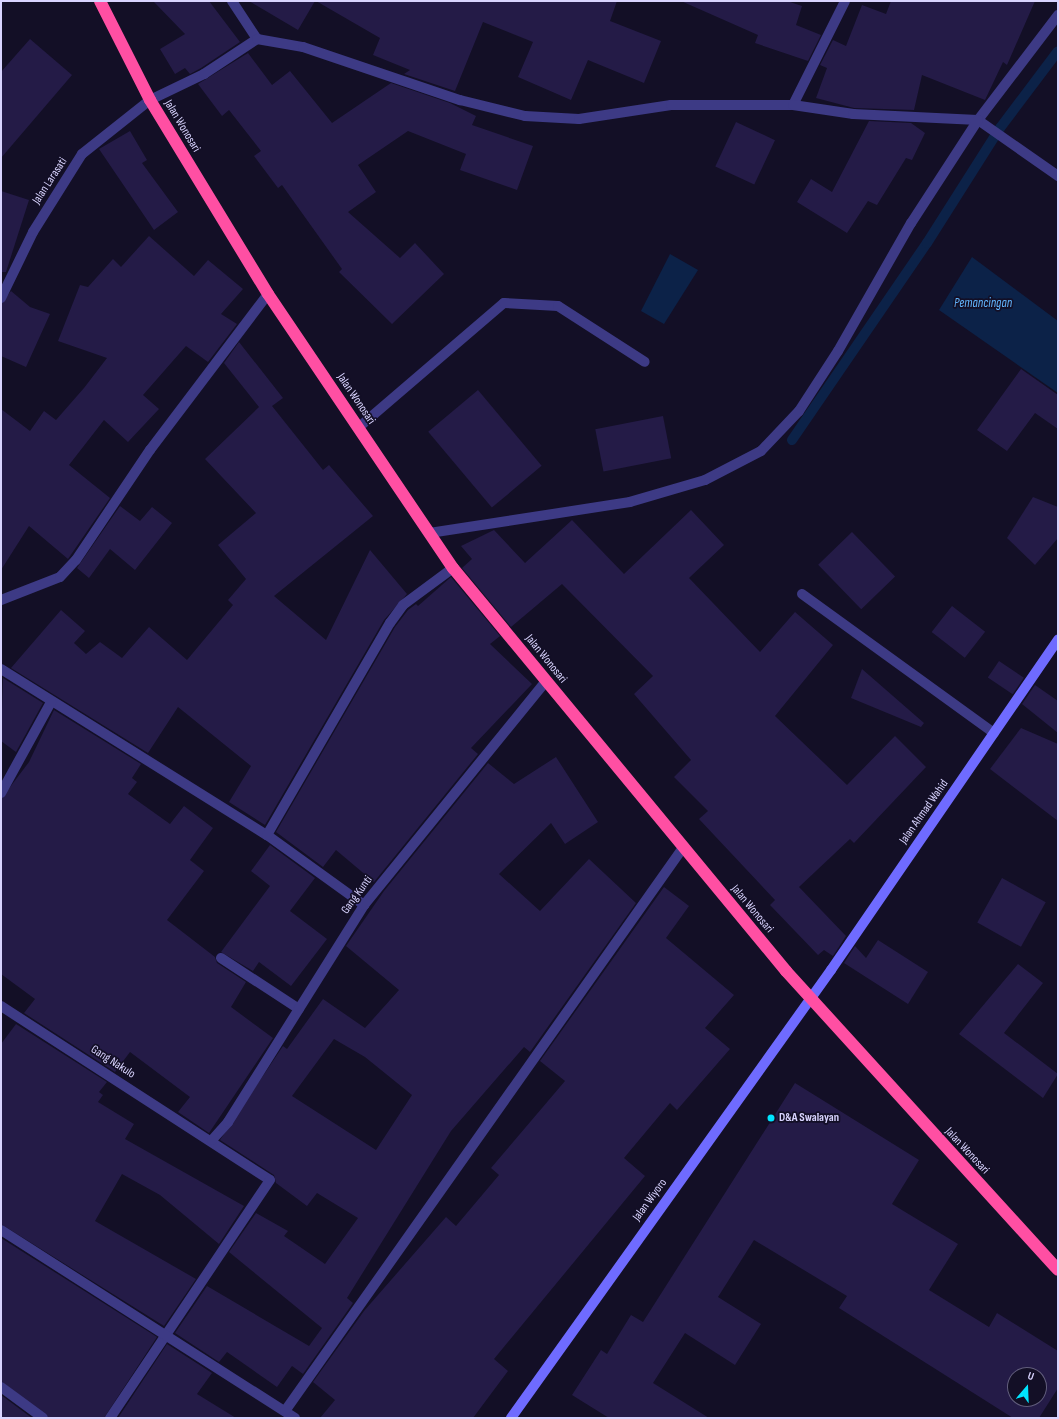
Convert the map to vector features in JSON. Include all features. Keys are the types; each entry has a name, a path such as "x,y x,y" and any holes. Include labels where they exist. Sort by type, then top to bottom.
{"highway":[{"name":"Jalan Wonosari","path":"100,1 150,100 268,294 453,568 682,849 810,997 1058,1270"}],"street":[{"path":"232,1 257,39 303,47 460,100 526,116 579,119 671,105 793,106 853,114 978,120 1058,176"},
{"path":"793,106 844,1"},
{"path":"429,533 630,502 705,480 761,451 799,411 838,351 911,223 978,120 1058,15"},
{"name":"Jalan Larasati","path":"1,298 33,232 82,154 150,100 204,74 257,39"},
{"path":"1,600 60,577 76,560 137,468 268,294"},
{"path":"358,428 504,303 558,306 645,362"},
{"path":"267,835 390,623 403,605 453,568"},
{"path":"802,594 994,733"},
{"name":"Jalan Ahmad Wahid","path":"810,997 1058,640"},
{"path":"1,669 51,702 267,835 364,905"},
{"name":"Gang Kunti","path":"212,1140 228,1122 364,905 546,681"},
{"path":"1,793 51,702"},
{"path":"285,1411 682,849"},
{"path":"221,958 299,1009"},
{"name":"Jalan Wiyoro","path":"511,1418 810,997"},
{"name":"Gang Nakulo","path":"1,1006 212,1140 270,1180 164,1335"},
{"path":"1,1230 296,1418"},
{"path":"110,1418 164,1335"},
{"path":"1,1387 42,1418"}],"water":[{"path":"670,254 698,270 664,324 641,311"},
{"name":"Pemancingan","path":"972,257 1058,321 1058,393 939,310"}],"building":[{"path":"153,1 209,1 240,42 190,74 185,68 175,74 160,49 185,34"},
{"path":"249,1 315,1 298,30"},
{"path":"316,1 617,1 610,21 661,41 644,83 588,60 571,100 518,77 533,42 483,22 455,91 404,74 410,70 373,55 380,38"},
{"path":"681,1 787,1 802,6 796,25 821,35 808,61 755,43 758,35"},
{"path":"891,1 1035,1 1007,65 1003,62 985,100 922,75 914,110 854,108 816,98 827,68 820,65 833,40 846,46 862,5 886,14"},
{"path":"30,39 72,75 1,158 1,72"},
{"path":"248,53 272,85 290,71 332,123 391,83 450,103 476,116 472,125 533,146 517,190 460,170 466,154 408,131 358,165 376,192 348,212 400,258 415,243 444,274 392,324 339,272 342,269 282,185 278,188 254,156 261,151 229,110 222,116 198,84"},
{"path":"869,121 911,123 925,133 912,160 906,158 877,205 868,201 847,233 797,202 811,179 832,192"},
{"path":"736,122 775,140 754,185 715,166"},
{"path":"130,131 147,160 142,163 178,212 154,230 99,149"},
{"path":"1,191 29,200 6,272 1,272"},
{"path":"149,236 194,276 208,260 243,289 221,314 237,324 208,362 186,346 143,395 159,409 128,442 104,420 69,465 110,498 68,559 29,526 1,570 1,409 30,431 44,411 56,420 84,388 107,358 58,341 80,285 88,287 113,259 121,267"},
{"path":"11,291 30,307 50,314 26,367 1,356 1,304"},
{"path":"239,342 283,398 272,406 323,470 329,465 373,516 274,596 326,640 370,550 407,594 384,620 265,825 229,802 251,766 178,707 148,753 11,668 61,610 85,631 74,643 86,654 100,642 122,658 149,627 187,660 233,605 228,600 246,579 218,545 256,513 205,459 259,407 224,363"},
{"path":"1021,369 1058,395 1058,429 1035,413 1007,451 977,430"},
{"path":"478,390 542,466 492,508 428,432"},
{"path":"663,416 671,458 603,471 595,429"},
{"path":"1033,497 1058,507 1058,538 1035,565 1007,538"},
{"path":"120,506 140,521 152,507 172,523 135,570 110,549 89,578 77,568"},
{"path":"691,510 724,545 689,578 760,652 795,612 833,645 775,716 847,785 895,736 926,767 854,843 850,839 799,887 846,936 833,956 824,950 818,955 770,905 775,900 699,819 708,811 674,777 691,760 634,694 653,676 562,584 511,627 462,568 472,559 461,546 494,530 525,563 572,520 624,574"},
{"path":"852,532 895,577 861,609 818,565"},
{"path":"451,577 500,636 490,644 532,684 471,748 478,754 374,882 336,850 323,867 276,832 395,627 408,610 416,604 418,606"},
{"path":"952,606 985,632 965,658 932,632"},
{"path":"999,661 1024,678 1013,694 988,678"},
{"path":"862,669 924,723 921,727 851,698"},
{"path":"3,678 43,703 16,752 1,741"},
{"path":"1035,685 1058,701 1058,733 1022,704"},
{"path":"54,710 141,764 132,778 137,782 128,794 170,824 184,806 213,828 190,860 204,871 167,920 215,957 217,963 246,982 231,1007 273,1038 209,1133 178,1112 190,1097 130,1052 115,1072 24,1013 35,999 1,974 1,799 29,762"},
{"path":"1021,728 1058,744 1058,821 990,769"},
{"path":"556,757 598,822 565,844 551,823 499,874 540,911 589,859 636,903 530,1052 524,1047 451,1131 347,1298 353,1303 303,1374 292,1366 277,1387 227,1352 219,1362 175,1333 207,1286 309,1346 322,1328 229,1252 256,1213 288,1231 284,1236 325,1264 358,1218 317,1193 307,1206 276,1183 274,1175 220,1140 283,1046 287,1049 323,999 365,1028 399,990 346,946 384,891 488,763 514,784","holes":["334,1039 365,1057 412,1095 376,1150 292,1096"]},
{"path":"270,845 315,878 290,911 327,939 291,986 259,962 253,971 221,952 270,886 251,871"},
{"path":"1002,878 1046,902 1021,947 977,923"},
{"path":"664,887 689,906 666,938 734,995 705,1028 730,1049 677,1110 670,1103 624,1158 645,1176 494,1359 508,1371 473,1418 320,1418 335,1400 313,1382 364,1311 446,1217 456,1226 499,1175 491,1168 565,1081 540,1061"},
{"path":"878,940 928,972 908,1004 844,963 855,946 866,958"},
{"path":"1018,964 1043,983 1004,1033 1058,1074 1043,1098 959,1034"},
{"path":"16,1024 107,1082 99,1092 103,1095 98,1102 134,1124 125,1139 244,1206 219,1244 160,1195 122,1174 95,1221 196,1279 164,1326 1,1224 1,1044"},
{"path":"795,1083 919,1160 892,1204 958,1244 929,1290 989,1327 997,1313 1058,1351 1058,1388 1047,1405 1047,1367 1007,1367 1007,1407 1046,1407 1039,1418 1013,1418 839,1308 847,1296 754,1240 718,1297 761,1324 735,1365 685,1333 653,1383 709,1418 609,1418 572,1395 601,1350 607,1354 631,1315 643,1322"},
{"path":"1,1238 157,1337 104,1418 49,1418 1,1381"},
{"path":"167,1344 212,1373 197,1394 236,1418 118,1418"},
{"path":"1,1395 32,1418 1,1418"}],"waterway":[{"path":"792,440 927,243 1000,128 1058,51"}],"place":[{"name":"D&A Swalayan","path":"771,1118"}]}
